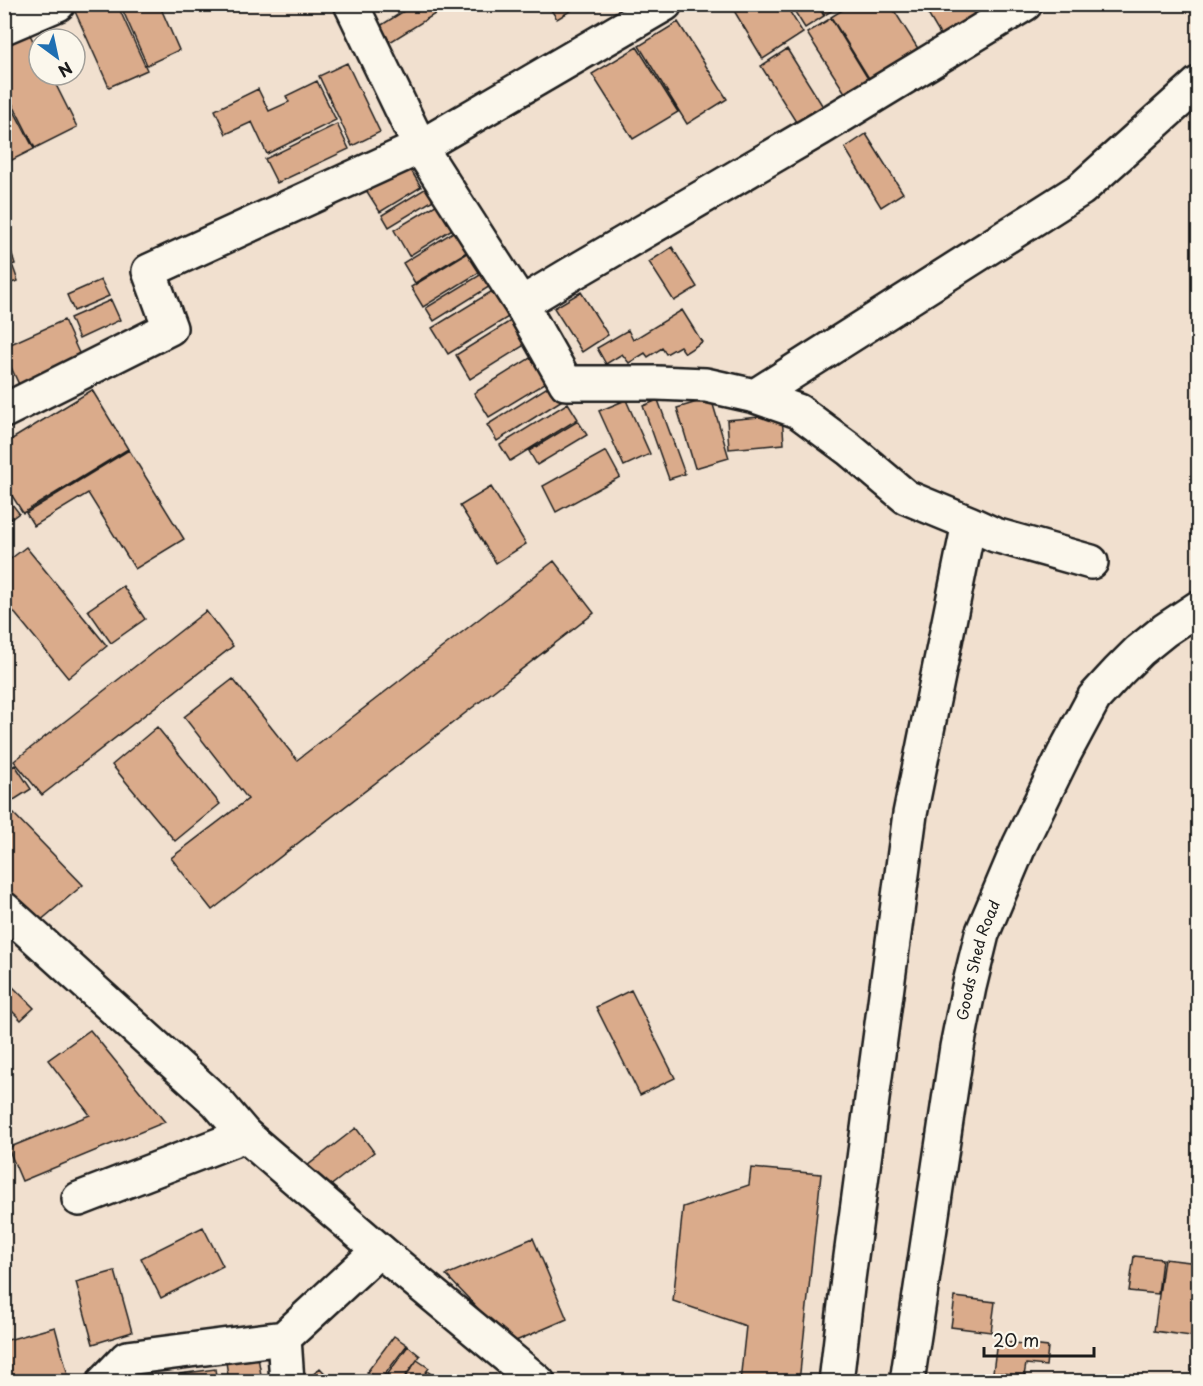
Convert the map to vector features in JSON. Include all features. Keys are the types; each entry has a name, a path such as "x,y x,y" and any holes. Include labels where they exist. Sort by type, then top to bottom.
{"street":[{"path":"4,27 58,4"},
{"path":"351,4 420,147 521,304 566,383 706,385 755,396 798,411 849,449 906,497 994,535 1091,562"},
{"path":"4,411 170,328 148,271 420,147 665,4"},
{"path":"521,304 821,128 1025,4"},
{"path":"755,396 1081,189 1198,84"},
{"path":"836,1382 910,813 969,523"},
{"name":"Goods Shed Road","path":"907,1382 957,1047 982,934 1020,844 1094,698 1139,651 1198,608"},
{"path":"4,909 217,1102 245,1134 379,1250 538,1382"},
{"path":"79,1199 245,1134"},
{"path":"104,1382 127,1358 284,1338 379,1250"},
{"path":"284,1338 287,1382"}],"building":[{"path":"80,4 117,4 147,70 109,87 87,38 87,27 82,27 73,7"},
{"path":"120,4 159,4 179,50 147,65"},
{"path":"415,4 451,4 390,42 380,26"},
{"path":"547,4 579,4 580,5 557,19"},
{"path":"730,4 785,4 803,33 763,59"},
{"path":"790,4 817,4 824,16 805,28"},
{"path":"819,4 842,4 825,15"},
{"path":"852,4 890,4 924,58 875,88 831,17"},
{"path":"922,4 968,4 976,17 942,38"},
{"path":"974,4 999,4 981,16"},
{"path":"831,18 870,82 847,96 807,33"},
{"path":"678,22 727,99 687,124 639,46"},
{"path":"27,34 27,87 57,87 77,127 35,148 4,87 4,45"},
{"path":"637,47 678,112 633,139 592,74"},
{"path":"787,49 827,113 801,130 761,66"},
{"path":"347,63 380,132 352,146 319,76"},
{"path":"317,81 336,120 267,154 252,122 226,134 215,110 258,89 269,111 289,102 286,96"},
{"path":"4,92 34,149 4,164"},
{"path":"337,124 349,149 277,183 265,159"},
{"path":"866,134 903,193 881,207 845,148"},
{"path":"408,165 421,187 380,212 366,190"},
{"path":"428,187 435,199 389,227 382,215"},
{"path":"439,203 454,228 409,256 394,230"},
{"path":"458,229 470,250 415,283 403,263"},
{"path":"4,238 7,238 15,264 4,267"},
{"path":"672,247 697,287 674,301 649,262"},
{"path":"475,248 486,268 423,307 411,287"},
{"path":"13,267 18,281 4,285 4,270"},
{"path":"485,272 492,285 434,321 426,308"},
{"path":"101,280 109,296 74,311 67,295"},
{"path":"494,290 510,316 448,354 432,328"},
{"path":"581,292 608,335 582,352 554,308"},
{"path":"111,300 120,320 79,339 70,318"},
{"path":"682,310 702,342 685,353 680,346 666,354 662,348 648,357 645,353 629,363 622,354 606,364 597,348 628,330 633,340"},
{"path":"517,317 531,341 470,379 456,355"},
{"path":"64,320 84,364 22,391 4,352 4,347"},
{"path":"535,355 550,380 489,417 474,393"},
{"path":"554,383 564,399 497,441 487,425"},
{"path":"92,390 128,449 23,513 4,483 4,444"},
{"path":"711,398 729,458 695,468 677,408"},
{"path":"626,400 650,454 624,466 599,411"},
{"path":"658,400 685,474 669,479 643,406"},
{"path":"568,403 578,419 510,461 500,445"},
{"path":"782,415 784,444 729,449 727,420"},
{"path":"578,421 587,435 537,465 529,451"},
{"path":"129,450 184,539 135,569 88,493 34,526 26,513"},
{"path":"606,451 620,477 556,512 543,486"},
{"path":"491,487 526,544 496,563 460,506"},
{"path":"4,494 19,513 4,524"},
{"path":"26,547 107,646 68,678 4,600 4,564"},
{"path":"554,561 594,613 212,910 171,858 248,799 184,717 233,679 297,760"},
{"path":"123,586 145,619 111,643 88,610"},
{"path":"206,611 233,646 42,795 14,761"},
{"path":"157,727 220,804 175,841 112,765"},
{"path":"15,765 31,789 6,805 4,803 4,772"},
{"path":"12,812 83,885 40,921 4,886 4,818"},
{"path":"4,978 34,1008 21,1020 4,1003"},
{"path":"631,990 675,1078 640,1095 596,1007"},
{"path":"90,1030 165,1122 22,1181 8,1148 90,1115 48,1060"},
{"path":"356,1128 374,1152 325,1190 307,1166"},
{"path":"751,1168 821,1174 799,1382 740,1382 746,1326 673,1301 683,1207 749,1185"},
{"path":"203,1227 223,1266 161,1298 141,1258"},
{"path":"533,1238 567,1319 511,1343 446,1275"},
{"path":"1134,1256 1162,1259 1158,1294 1129,1291"},
{"path":"1164,1259 1198,1263 1198,1337 1154,1331"},
{"path":"115,1271 132,1332 93,1344 76,1282"},
{"path":"955,1297 995,1302 991,1332 951,1327"},
{"path":"55,1327 68,1375 43,1382 4,1382 4,1341"},
{"path":"394,1336 407,1345 380,1381 367,1372"},
{"path":"997,1341 1048,1347 1046,1366 1026,1364 1024,1376 993,1372"},
{"path":"408,1346 420,1356 401,1382 382,1382"},
{"path":"258,1357 262,1381 229,1382 226,1362"},
{"path":"417,1360 429,1368 419,1382 402,1382"},
{"path":"320,1368 333,1382 305,1382"},
{"path":"215,1369 217,1382 181,1382 180,1374"},
{"path":"427,1371 437,1378 435,1382 419,1382"}]}
